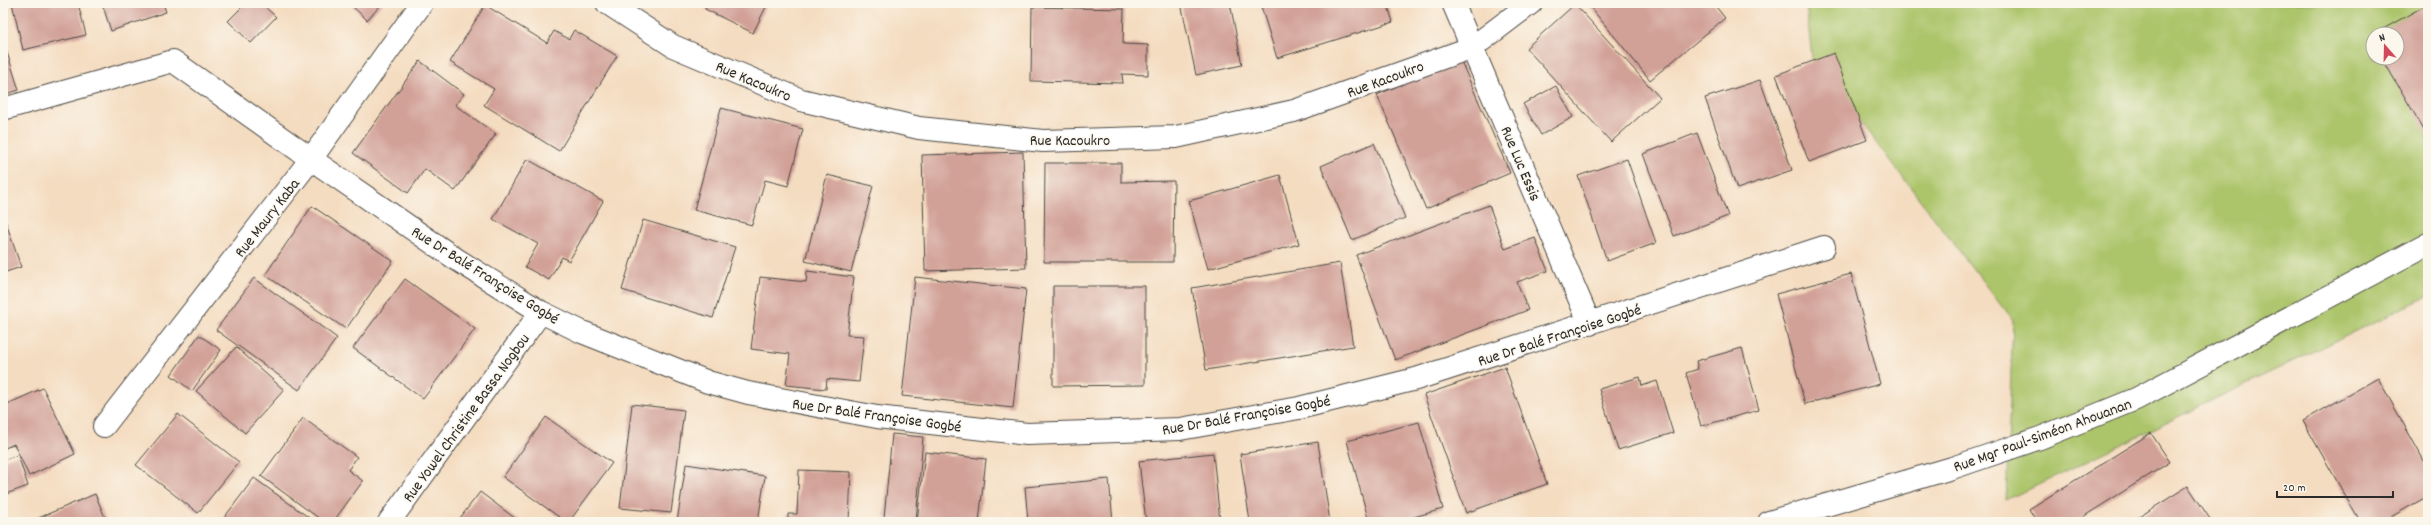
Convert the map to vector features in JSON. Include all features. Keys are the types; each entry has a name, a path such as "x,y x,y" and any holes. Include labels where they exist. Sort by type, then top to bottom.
{"street":[{"name":"Rue Maury Kaba","path":"104,426 311,160 422,3"},
{"name":"Rue Kacoukro","path":"607,3 673,46 802,100 919,128 1043,141 1176,137 1294,111 1473,46 1531,3"},
{"name":"Rue Luc Essis","path":"1453,3 1473,46 1590,324"},
{"name":"Rue Dr Balé Françoise Gogbé","path":"3,109 173,61 311,160 456,259 541,312 604,341 708,382 748,393 877,417 1027,434 1180,429 1299,408 1416,379 1590,324 1824,247"},
{"name":"Rue Mgr Paul-Siméon Ahouanan","path":"1769,522 1952,468 2025,443 2136,399 2428,244"},
{"name":"Rue Yowel Christine Bassa Nogbou","path":"389,522 541,312"}],"green space":[{"path":"1806,3 2428,3 2428,296 2006,500 2013,321 1812,59"}],"building":[{"path":"12,3 78,3 86,35 23,50"},
{"path":"102,3 163,3 166,12 111,31"},
{"path":"246,3 261,3 276,17 251,43 228,21"},
{"path":"349,3 383,3 367,20"},
{"path":"708,3 768,3 753,33 705,9"},
{"path":"1181,3 1230,3 1242,65 1196,75"},
{"path":"1260,3 1387,3 1393,22 1277,58"},
{"path":"1587,3 1713,3 1725,18 1650,80"},
{"path":"1575,4 1660,98 1611,142 1526,48"},
{"path":"2428,4 2428,137 2387,66 2405,66 2405,26 2388,26"},
{"path":"485,5 547,43 554,31 569,39 574,30 617,56 559,151 484,105 494,89 450,62"},
{"path":"1032,7 1124,9 1123,44 1148,45 1148,75 1122,74 1123,83 1031,81"},
{"path":"3,40 19,90 3,95"},
{"path":"1834,53 1867,140 1809,162 1776,75"},
{"path":"1460,59 1510,173 1426,209 1377,95"},
{"path":"420,61 464,94 455,105 496,134 455,191 425,169 408,193 353,153"},
{"path":"1760,80 1792,170 1737,189 1705,98"},
{"path":"1556,86 1573,117 1541,135 1523,104"},
{"path":"721,108 803,129 788,186 765,180 752,225 694,210"},
{"path":"1697,133 1728,216 1674,236 1643,154"},
{"path":"1374,143 1405,218 1352,240 1321,166"},
{"path":"1023,152 1026,268 925,271 922,155"},
{"path":"527,159 603,201 569,261 562,257 549,280 525,267 538,244 493,219"},
{"path":"1627,159 1656,243 1607,261 1578,176"},
{"path":"1045,163 1121,163 1121,182 1174,181 1173,262 1044,262"},
{"path":"827,175 873,186 851,272 805,261"},
{"path":"1280,175 1299,244 1208,269 1189,201"},
{"path":"1489,205 1505,249 1535,238 1548,271 1517,282 1528,310 1395,360 1356,255"},
{"path":"312,206 393,261 346,329 265,275"},
{"path":"3,214 21,267 3,273"},
{"path":"643,220 735,247 713,318 622,290"},
{"path":"1340,263 1353,346 1206,370 1192,288"},
{"path":"807,271 854,277 847,335 864,336 859,382 827,379 826,389 786,385 790,354 751,349 760,277 806,282"},
{"path":"1851,274 1880,384 1805,404 1776,294"},
{"path":"915,277 1026,289 1013,408 902,396"},
{"path":"254,278 337,338 299,390 216,330"},
{"path":"405,279 475,329 423,399 353,348"},
{"path":"1053,286 1145,286 1145,385 1053,386"},
{"path":"199,335 221,350 192,391 171,375"},
{"path":"236,347 284,390 245,433 196,391"},
{"path":"1742,348 1759,410 1701,426 1686,373 1698,369 1696,361"},
{"path":"1505,367 1547,484 1466,513 1424,395"},
{"path":"1640,377 1642,386 1657,381 1673,433 1618,450 1599,389"},
{"path":"2378,378 2428,468 2428,496 2382,522 2360,522 2303,421"},
{"path":"43,388 75,454 29,476 14,444 3,449 3,406"},
{"path":"632,404 684,410 671,513 620,508"},
{"path":"178,414 239,462 198,513 136,465"},
{"path":"546,417 612,463 569,522 566,522 503,477"},
{"path":"303,418 357,457 348,470 363,481 333,522 324,522 261,476"},
{"path":"1419,422 1443,509 1395,522 1369,522 1347,441"},
{"path":"2151,433 2170,462 2075,522 2037,522 2029,509"},
{"path":"892,434 923,437 916,521 884,518"},
{"path":"1318,442 1330,522 1250,522 1240,454"},
{"path":"925,452 986,459 979,522 917,522"},
{"path":"1213,453 1220,522 1146,522 1139,461"},
{"path":"18,455 28,486 3,495 3,460"},
{"path":"686,464 765,476 758,522 677,522"},
{"path":"799,470 851,472 849,522 788,522 788,514 797,514"},
{"path":"254,478 315,522 221,522"},
{"path":"1109,479 1113,522 1028,522 1025,487"},
{"path":"2188,486 2212,522 2131,522"},
{"path":"480,492 520,522 457,522"},
{"path":"95,494 107,522 29,522"}]}
